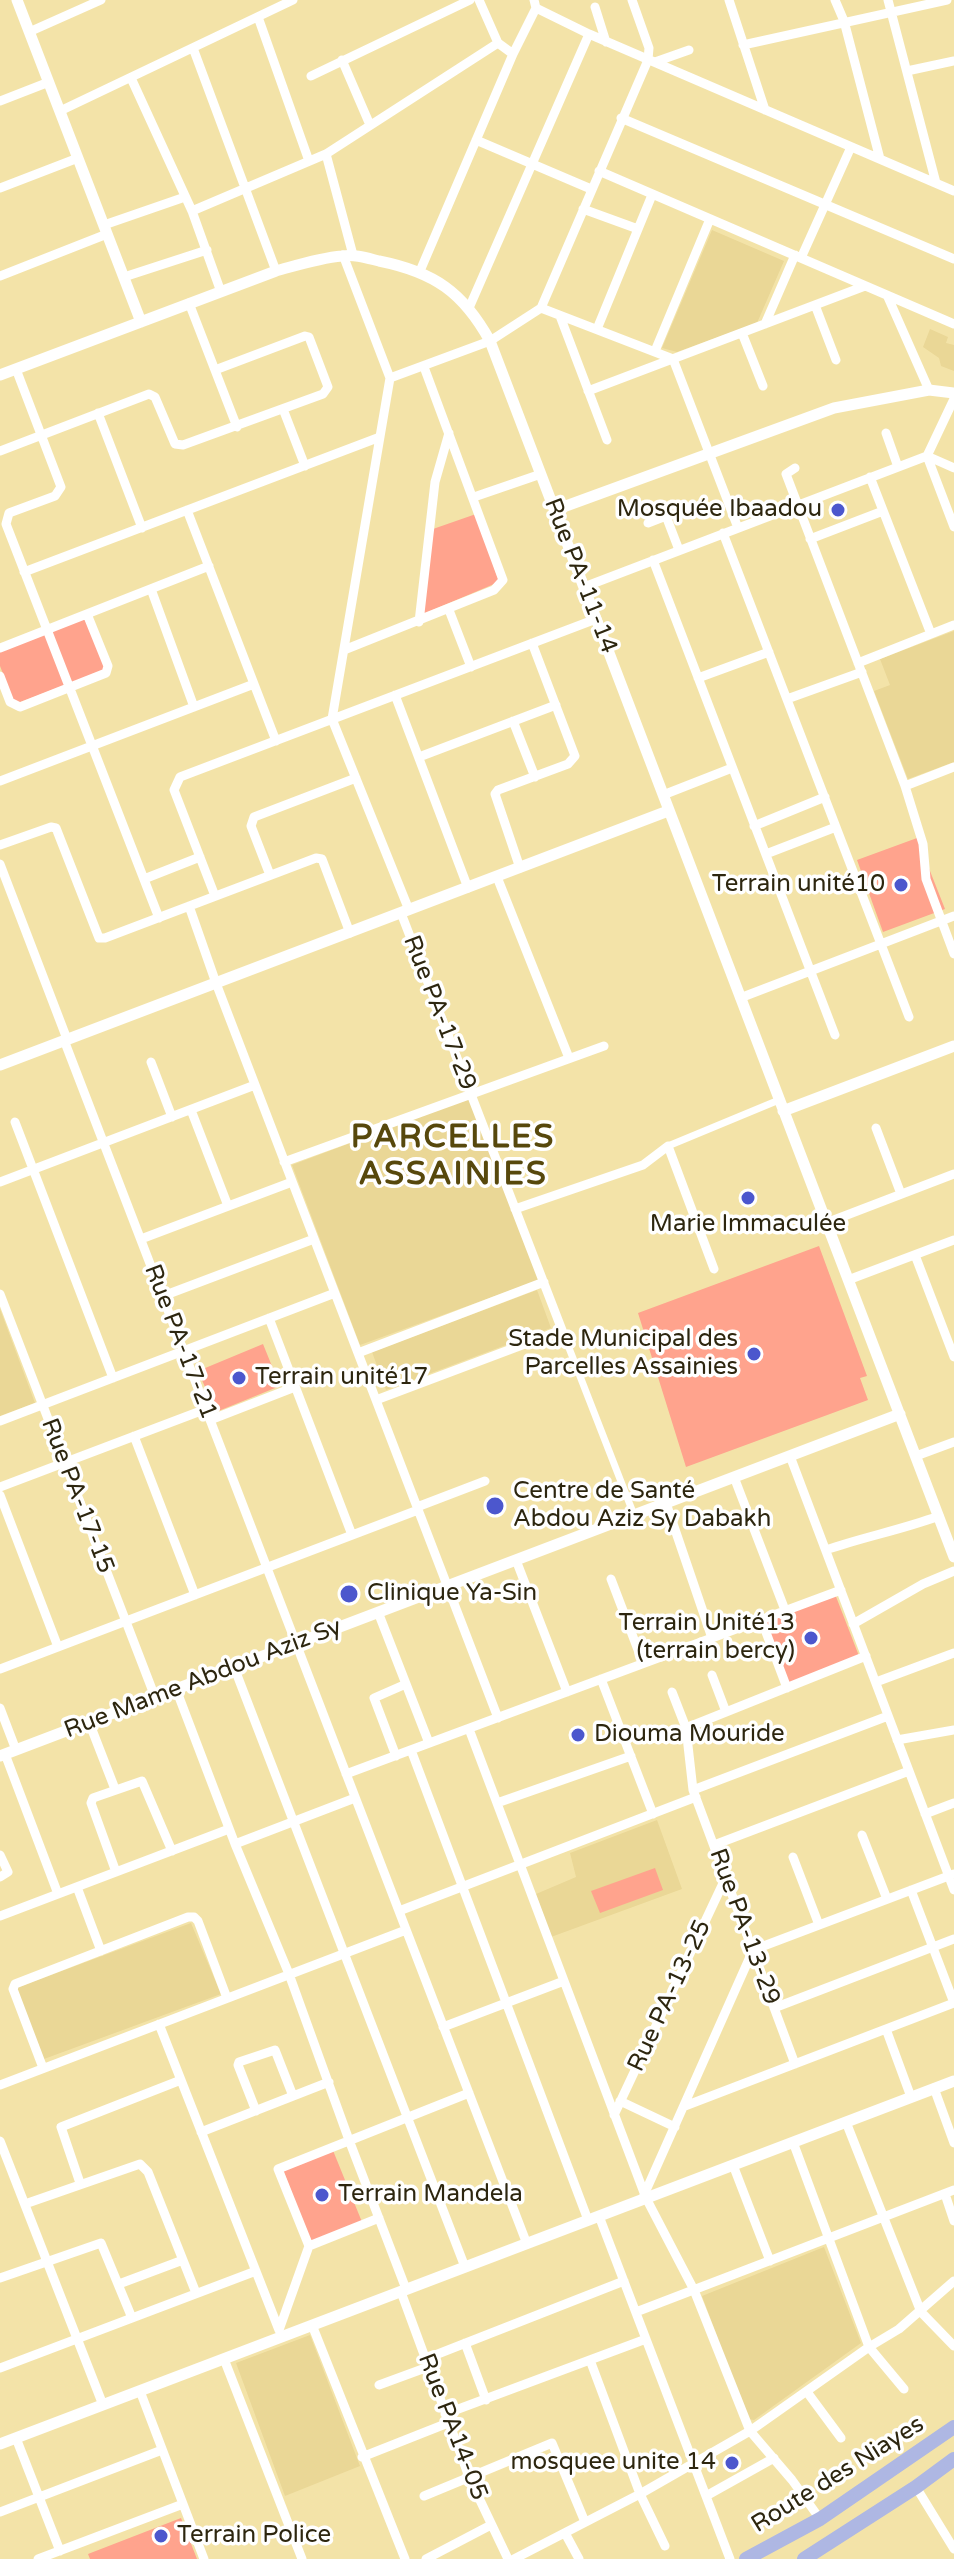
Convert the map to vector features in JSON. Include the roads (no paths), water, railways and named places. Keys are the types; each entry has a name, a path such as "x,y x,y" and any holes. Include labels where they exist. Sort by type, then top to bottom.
{"main road":[{"name":"Route des Niayes","path":"746,2559 820,2519 954,2427"},
{"name":"Route des Niayes","path":"804,2559 954,2459"}],"street":[{"path":"17,0 141,322"},
{"path":"29,32 101,0"},
{"path":"60,111 293,0"},
{"path":"311,76 470,0"},
{"path":"479,0 498,43 513,54"},
{"path":"390,378 490,341 541,308 621,118 652,61 632,0"},
{"path":"729,0 765,110"},
{"path":"835,0 844,21 880,159"},
{"path":"888,0 936,183"},
{"path":"743,45 947,0"},
{"path":"420,271 535,4 606,42 954,191"},
{"path":"595,7 606,42"},
{"path":"258,17 309,161"},
{"path":"469,308 589,34"},
{"path":"192,211 326,154 498,43"},
{"path":"193,48 276,271"},
{"path":"652,61 689,50"},
{"path":"342,60 370,125"},
{"path":"907,71 954,61"},
{"path":"131,78 192,211 221,292"},
{"path":"0,101 49,82"},
{"path":"621,118 954,259"},
{"path":"476,140 591,189"},
{"path":"765,324 851,147"},
{"path":"326,154 348,255 390,378 332,719"},
{"path":"0,188 78,158"},
{"path":"599,171 954,324"},
{"path":"597,329 652,195"},
{"path":"0,276 185,197"},
{"path":"583,209 638,229"},
{"path":"655,351 710,219"},
{"path":"124,277 207,250"},
{"path":"0,375 276,271 316,259 348,255"},
{"name":"Rue PA-11-14","path":"348,255 420,271 453,290 490,341 954,1557"},
{"path":"588,391 865,286"},
{"path":"887,295 929,390"},
{"path":"189,303 237,427"},
{"path":"815,305 836,360"},
{"path":"541,308 673,359 738,528"},
{"path":"560,316 607,440"},
{"path":"742,333 763,386"},
{"path":"0,451 149,394 155,397 175,444 183,445 283,409 327,391 328,387 309,337 302,336 215,370"},
{"path":"344,650 449,610 494,590 503,580 424,367"},
{"path":"16,369 61,487 55,496 9,513 6,524 159,918"},
{"path":"555,510 834,408 929,390 954,393"},
{"path":"584,587 927,456 954,399"},
{"path":"283,409 305,466"},
{"path":"98,413 142,528"},
{"path":"419,622 435,482 449,433"},
{"path":"886,433 898,467"},
{"path":"24,572 380,437"},
{"path":"927,456 954,468"},
{"path":"927,456 954,527"},
{"path":"795,468 786,474 905,786 923,844 926,879 954,954"},
{"path":"474,497 541,474"},
{"path":"870,477 931,634"},
{"path":"187,510 276,741"},
{"path":"810,539 883,511"},
{"path":"648,523 666,516 679,550"},
{"path":"723,533 909,1017"},
{"path":"653,560 835,1035"},
{"path":"0,648 209,566"},
{"path":"151,589 194,707"},
{"path":"449,610 471,667"},
{"path":"0,676 10,702 20,707 108,670 87,614"},
{"path":"215,896 174,790 180,777 596,619"},
{"path":"787,699 954,625"},
{"path":"520,868 495,794 498,790 568,764 575,756 532,643"},
{"path":"698,678 769,652"},
{"path":"0,781 254,684"},
{"path":"395,695 468,888"},
{"path":"419,757 556,705"},
{"name":"Rue PA-17-29","path":"332,719 471,1094 634,1515"},
{"path":"513,721 535,777"},
{"path":"905,786 954,767"},
{"path":"663,795 732,768"},
{"path":"270,875 251,826 254,817 356,778"},
{"path":"754,826 825,797"},
{"path":"0,1065 668,811"},
{"path":"0,845 51,827 56,828 99,938 316,858 322,859 350,933"},
{"path":"766,854 836,827"},
{"path":"144,879 200,857"},
{"name":"Rue PA-17-21","path":"0,864 527,2244"},
{"path":"497,877 569,1058"},
{"path":"189,906 498,1718"},
{"path":"740,998 954,916"},
{"path":"284,1162 604,1046"},
{"path":"515,1209 643,1165 668,1146 954,1046"},
{"path":"151,1062 172,1117"},
{"path":"0,1182 255,1085"},
{"path":"191,1110 228,1206"},
{"path":"15,1122 113,1378"},
{"path":"876,1128 901,1194"},
{"path":"668,1146 714,1269"},
{"path":"826,1223 954,1174"},
{"path":"141,1239 292,1182"},
{"path":"163,1296 314,1239"},
{"path":"848,1280 954,1240"},
{"path":"915,1255 954,1357"},
{"path":"358,1353 544,1282"},
{"path":"0,1421 335,1293"},
{"name":"Rue PA-17-15","path":"0,1294 155,1697"},
{"path":"269,1318 352,1535"},
{"path":"376,1400 562,1330"},
{"path":"210,1420 295,1387"},
{"path":"0,1487 206,1409"},
{"name":"Rue Mame Abdou Aziz Sy","path":"7,1753 900,1414"},
{"path":"134,1436 195,1595"},
{"path":"916,1456 954,1442"},
{"path":"790,1456 951,1875 954,1890"},
{"path":"734,1477 785,1610"},
{"path":"0,1669 485,1481"},
{"path":"0,1495 58,1647"},
{"path":"666,1503 712,1638"},
{"path":"826,1550 859,1538 901,1530 939,1516"},
{"path":"516,1560 567,1692"},
{"path":"853,1624 923,1584 954,1571"},
{"path":"611,1579 643,1663"},
{"path":"346,1774 841,1590"},
{"path":"378,1612 429,1743"},
{"path":"761,1619 787,1688"},
{"path":"876,1682 954,1653"},
{"path":"686,1728 866,1656"},
{"path":"234,1667 465,2267"},
{"path":"712,1675 726,1712"},
{"path":"601,1679 653,1814"},
{"path":"396,1756 374,1698 406,1684"},
{"name":"Rue PA14-05","path":"176,1689 289,1974 379,2218 426,2363 469,2477 511,2559"},
{"name":"Rue PA-13-29","path":"672,1692 686,1728 694,1794 795,2064"},
{"path":"0,1708 7,1753 58,1894"},
{"path":"399,1911 653,1814 694,1794 888,1716"},
{"path":"89,1722 115,1789"},
{"path":"469,1729 645,2196 694,2290 750,2431 820,2519"},
{"path":"897,1740 954,1730"},
{"path":"411,1750 506,2003 594,2218 624,2281 730,2559"},
{"path":"497,1803 631,1756"},
{"path":"714,1845 909,1771"},
{"path":"116,1872 91,1803 93,1798 139,1780 145,1783 172,1851"},
{"path":"235,1844 355,1798"},
{"path":"925,1814 954,1803"},
{"path":"0,1916 229,1829"},
{"path":"862,1835 887,1899"},
{"path":"0,1855 8,1872 0,1877"},
{"path":"793,1857 819,1925"},
{"path":"645,2196 753,1950 951,1875"},
{"name":"Rue PA-13-25","path":"614,2115 726,1877"},
{"path":"77,1887 101,1951"},
{"path":"685,2106 954,2003 911,1890"},
{"path":"43,2068 13,1986 101,1951 194,1917 227,1998"},
{"path":"0,2085 406,1930"},
{"path":"774,2008 954,1939"},
{"path":"443,2027 564,1981"},
{"path":"159,2024 280,2334"},
{"path":"886,2029 911,2097"},
{"path":"256,2111 239,2062 275,2050 293,2096"},
{"path":"80,2183 61,2127 181,2080"},
{"path":"0,2444 224,2359 280,2334 312,2325 954,2081"},
{"path":"201,2132 329,2082"},
{"path":"934,2088 954,2143"},
{"path":"280,2334 309,2246 278,2169 469,2093"},
{"path":"620,2101 675,2127"},
{"path":"846,2122 921,2312 954,2346"},
{"path":"0,2141 103,2405"},
{"path":"793,2142 869,2347 904,2389"},
{"path":"25,2204 136,2164 145,2167 196,2293"},
{"path":"733,2165 770,2261"},
{"path":"636,2312 949,2192 954,2221"},
{"path":"309,2246 379,2218"},
{"path":"0,2278 102,2243 132,2318"},
{"path":"119,2284 183,2260"},
{"path":"0,2368 256,2271"},
{"path":"379,2385 465,2343 624,2281"},
{"path":"511,2559 640,2494 750,2431 899,2329 954,2281"},
{"path":"312,2325 405,2559"},
{"path":"362,2457 486,2400 646,2339"},
{"path":"465,2343 486,2400"},
{"path":"224,2359 302,2559"},
{"path":"590,2360 640,2494 665,2546"},
{"path":"140,2391 204,2559"},
{"path":"807,2392 841,2438"},
{"path":"16,2438 60,2551"},
{"path":"424,2496 552,2443 585,2522"},
{"path":"0,2512 162,2450"},
{"path":"706,2496 774,2458"},
{"path":"916,2487 954,2549"},
{"path":"38,2559 183,2504"},
{"path":"426,2559 491,2525"},
{"path":"565,2533 579,2559"}],"place":[{"name":"Mosquée Ibaadou","path":"838,510"},
{"name":"Terrain unité10","path":"901,885"},
{"name":"Marie Immaculée","path":"748,1198"},
{"name":"Stade Municipal des Parcelles Assainies","path":"754,1354"},
{"name":"Terrain unité17","path":"239,1378"},
{"name":"Centre de Santé Abdou Aziz Sy Dabakh","path":"495,1506"},
{"name":"Clinique Ya-Sin","path":"349,1594"},
{"name":"Terrain Unité13 (terrain bercy)","path":"811,1638"},
{"name":"Diouma Mouride","path":"578,1735"},
{"name":"Terrain Mandela","path":"322,2195"},
{"name":"mosquee unite 14","path":"732,2463"},
{"name":"Terrain Police","path":"161,2536"}],"district":[{"name":"PARCELLES ASSAINIES","path":"453,1158"}]}
